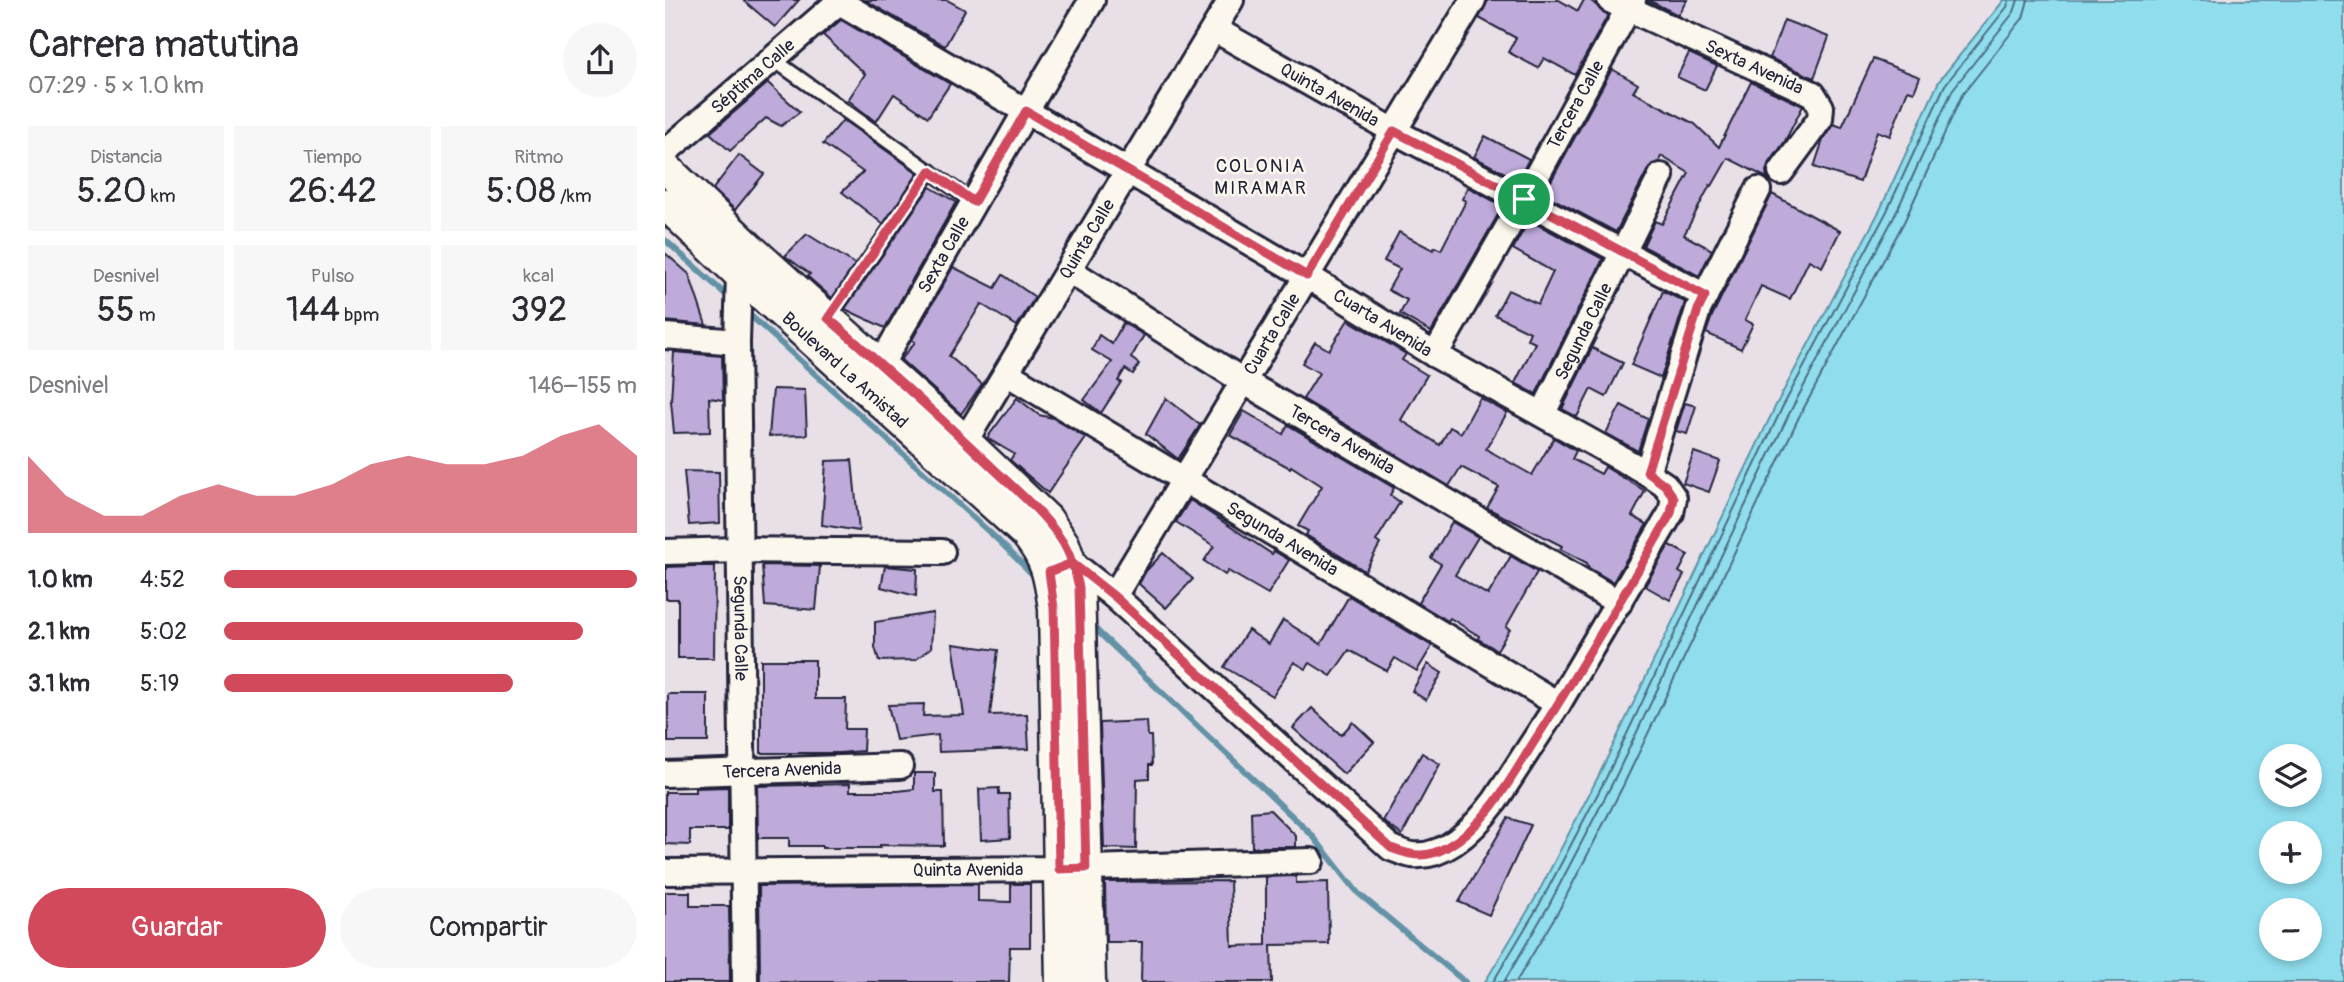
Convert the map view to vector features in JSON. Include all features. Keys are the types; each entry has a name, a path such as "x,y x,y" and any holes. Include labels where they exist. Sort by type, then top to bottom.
{"street":[{"name":"Cuarta Avenida","path":"838,0 1307,276 1435,355 1543,413 1665,485 1674,498 1671,513 1619,603"},
{"name":"Séptima Calle","path":"665,152 773,60 838,0"},
{"name":"Sexta Calle","path":"881,365 1092,0"},
{"name":"Quinta Calle","path":"965,441 1008,374 1231,0"},
{"name":"Cuarta Calle","path":"1114,596 1473,0"},
{"name":"Sexta Avenida","path":"1624,3 1813,94 1821,107 1820,119 1781,172"},
{"name":"Tercera Calle","path":"1435,355 1524,199 1624,3"},
{"name":"Quinta Avenida","path":"1214,29 1394,131 1705,296"},
{"name":"Boulevard La Amistad","path":"665,167 1047,519 1064,544 1060,568"},
{"name":"Segunda Calle","path":"1543,413 1661,176"},
{"path":"1647,472 1698,310 1758,190"},
{"name":"Boulevard La Amistad","path":"665,204 1060,568"},
{"name":"Tercera Avenida","path":"1070,271 1244,381 1619,603"},
{"name":"Segunda Calle","path":"739,274 737,342 745,982"},
{"path":"665,336 737,342"},
{"name":"Segunda Avenida","path":"1008,374 1558,704"},
{"path":"665,552 942,552"},
{"path":"1060,568 1114,596 1391,848 1411,855 1428,855 1447,847 1483,817 1558,704 1619,603"},
{"path":"1060,568 1079,587 1072,868 1061,982"},
{"name":"Tercera Avenida","path":"665,774 900,766"},
{"name":"Quinta Avenida","path":"665,872 1072,868 1311,861"},
{"path":"1072,868 1090,982"}],"lane":[{"path":"773,60 974,202"},
{"path":"828,318 930,171"}],"water":[{"path":"2004,0 2344,0 2344,982 1485,982 1536,897 1599,775 1776,405 1880,210 1939,81"}],"building":[{"path":"743,0 799,0 775,27"},
{"path":"865,0 947,0 965,10 945,46"},
{"path":"1488,0 1559,0 1578,11 1584,0 1590,0 1608,15 1575,75 1544,58 1538,68 1508,52 1516,38 1479,18"},
{"path":"1648,0 1687,0 1678,15"},
{"path":"841,20 950,84 928,117 894,94 876,122 848,100 865,74 823,35"},
{"path":"1784,20 1829,37 1814,78 1770,58"},
{"path":"1689,53 1717,66 1705,90 1677,77"},
{"path":"1873,59 1920,77 1914,92 1908,90 1890,136 1877,131 1860,182 1814,167 1823,140 1833,124 1842,127"},
{"path":"1612,69 1638,84 1633,92 1695,124 1719,147 1751,82 1803,106 1785,141 1769,164 1767,178 1728,158 1712,186 1710,185 1684,235 1712,250 1699,276 1643,246 1655,221 1662,224 1689,173 1661,156 1659,162 1648,169 1616,232 1544,194"},
{"path":"768,83 800,112 781,126 766,118 730,151 710,133"},
{"path":"843,120 918,173 883,224 842,192 863,172 823,144"},
{"path":"1485,136 1529,159 1518,180 1474,157"},
{"path":"739,155 764,174 735,210 713,189"},
{"path":"930,187 956,202 885,328 845,309"},
{"path":"1468,187 1503,206 1431,332 1400,314 1407,300 1388,290 1400,269 1384,261 1399,232 1433,250 1435,247 1441,250 1466,201 1462,199"},
{"path":"1772,194 1840,231 1822,267 1809,260 1790,299 1761,286 1745,320 1753,324 1741,349 1706,333"},
{"path":"1529,220 1603,259 1536,394 1515,383 1535,343 1527,339 1530,332 1495,315 1508,290 1538,304 1553,272 1513,249"},
{"path":"807,234 855,264 832,298 807,276 810,274 785,256"},
{"path":"665,253 689,274 706,325 665,321"},
{"path":"953,267 995,288 1003,275 1035,297 1017,326 981,304 949,356 982,384 961,414 901,360 915,342 912,340"},
{"path":"1663,291 1685,302 1661,378 1631,365"},
{"path":"1348,320 1406,354 1402,360 1427,375 1401,420 1440,445 1450,427 1461,433 1480,398 1507,413 1486,449 1532,475 1554,438 1576,451 1572,459 1601,474 1605,467 1645,491 1632,516 1647,524 1613,582 1589,568 1587,563 1560,549 1562,546 1487,508 1499,487 1461,467 1449,486 1303,399 1319,373 1302,363 1315,342 1329,350"},
{"path":"1123,323 1144,335 1131,358 1139,364 1133,374 1125,369 1118,381 1121,382 1101,413 1084,400 1112,362 1092,350 1099,335 1112,344"},
{"path":"1592,348 1623,363 1606,397 1591,389 1577,417 1562,409"},
{"path":"674,352 722,356 723,400 709,398 710,432 674,433 671,401"},
{"path":"773,389 805,390 807,435 769,436"},
{"path":"1017,398 1039,415 1053,418 1086,438 1048,493 1010,460 1014,454 987,438"},
{"path":"1166,398 1200,425 1178,459 1146,434"},
{"path":"1685,403 1696,406 1687,434 1676,431"},
{"path":"1621,405 1648,419 1638,451 1606,433"},
{"path":"1244,411 1283,434 1288,425 1394,488 1390,495 1400,502 1376,541 1380,544 1365,571 1306,535 1308,531 1298,526 1322,486 1291,466 1290,468 1230,435"},
{"path":"1694,452 1720,461 1709,492 1683,483"},
{"path":"852,460 859,531 822,525 826,461"},
{"path":"684,471 719,472 720,523 689,525"},
{"path":"1190,500 1272,554 1274,551 1289,560 1268,594 1228,571 1225,575 1204,561 1214,546 1176,522"},
{"path":"1452,522 1478,537 1455,575 1488,595 1511,556 1537,572 1506,627 1510,629 1497,650 1450,618 1448,621 1418,603 1441,564 1431,558"},
{"path":"1669,545 1688,555 1679,572 1684,575 1670,600 1645,586"},
{"path":"1163,553 1193,579 1166,608 1139,584 1146,571"},
{"path":"762,565 820,566 816,610 765,606"},
{"path":"715,566 714,658 678,658 678,599 666,599 666,567"},
{"path":"885,566 917,569 916,596 881,587"},
{"path":"1349,596 1432,646 1417,671 1395,658 1387,671 1349,650 1331,676 1310,663 1306,669 1294,662 1273,696 1224,667 1248,630 1269,644 1283,620 1321,644"},
{"path":"933,613 931,648 915,660 879,661 875,647 875,622"},
{"path":"953,644 998,650 990,715 1027,714 1029,749 939,752 938,735 896,740 888,705 924,704 923,716 964,715"},
{"path":"761,660 815,660 815,699 846,699 845,729 864,729 863,751 761,753"},
{"path":"1428,664 1442,673 1426,700 1412,691"},
{"path":"668,694 708,694 708,742 668,742"},
{"path":"1312,708 1341,735 1353,722 1374,742 1344,774 1293,728"},
{"path":"1147,721 1148,736 1151,736 1152,765 1149,765 1149,778 1137,779 1136,849 1104,848 1100,723"},
{"path":"1422,753 1440,764 1402,835 1383,821"},
{"path":"914,773 935,773 935,792 943,792 944,846 822,848 789,846 789,838 758,838 757,786 850,784 850,791 898,791 914,789"},
{"path":"728,787 728,830 690,830 690,845 665,844 665,792 695,792 695,788"},
{"path":"999,788 999,794 1009,794 1010,838 981,840 979,789"},
{"path":"1270,810 1296,836 1296,847 1252,847 1251,812"},
{"path":"1508,818 1531,825 1489,915 1459,902"},
{"path":"1296,876 1296,883 1328,882 1329,944 1271,945 1272,982 1141,982 1142,942 1106,942 1105,882 1230,881 1232,946 1266,945 1266,877"},
{"path":"978,884 978,901 1011,902 1011,884 1030,884 1030,947 1010,947 1009,982 760,982 759,886"},
{"path":"665,892 690,892 690,906 729,906 730,982 665,982"}],"waterway":[{"path":"665,240 724,293"},
{"path":"752,317 998,540 1036,578"},
{"path":"1092,626 1312,835 1358,893 1465,982"}],"district":[{"name":"COLONIA MIRAMAR","path":"1261,177"}],"route":[{"path":"1524,199 1394,131 1307,276 1026,111 974,202 930,171 828,318 1047,519 1064,544 1072,563 1079,587 1086,868 1059,869 1054,608 1049,572 1072,563 1114,596 1391,848 1411,855 1428,855 1447,847 1483,817 1495,801 1558,704 1671,513 1674,498 1665,485 1647,472 1698,310 1705,296 1524,199"}]}
